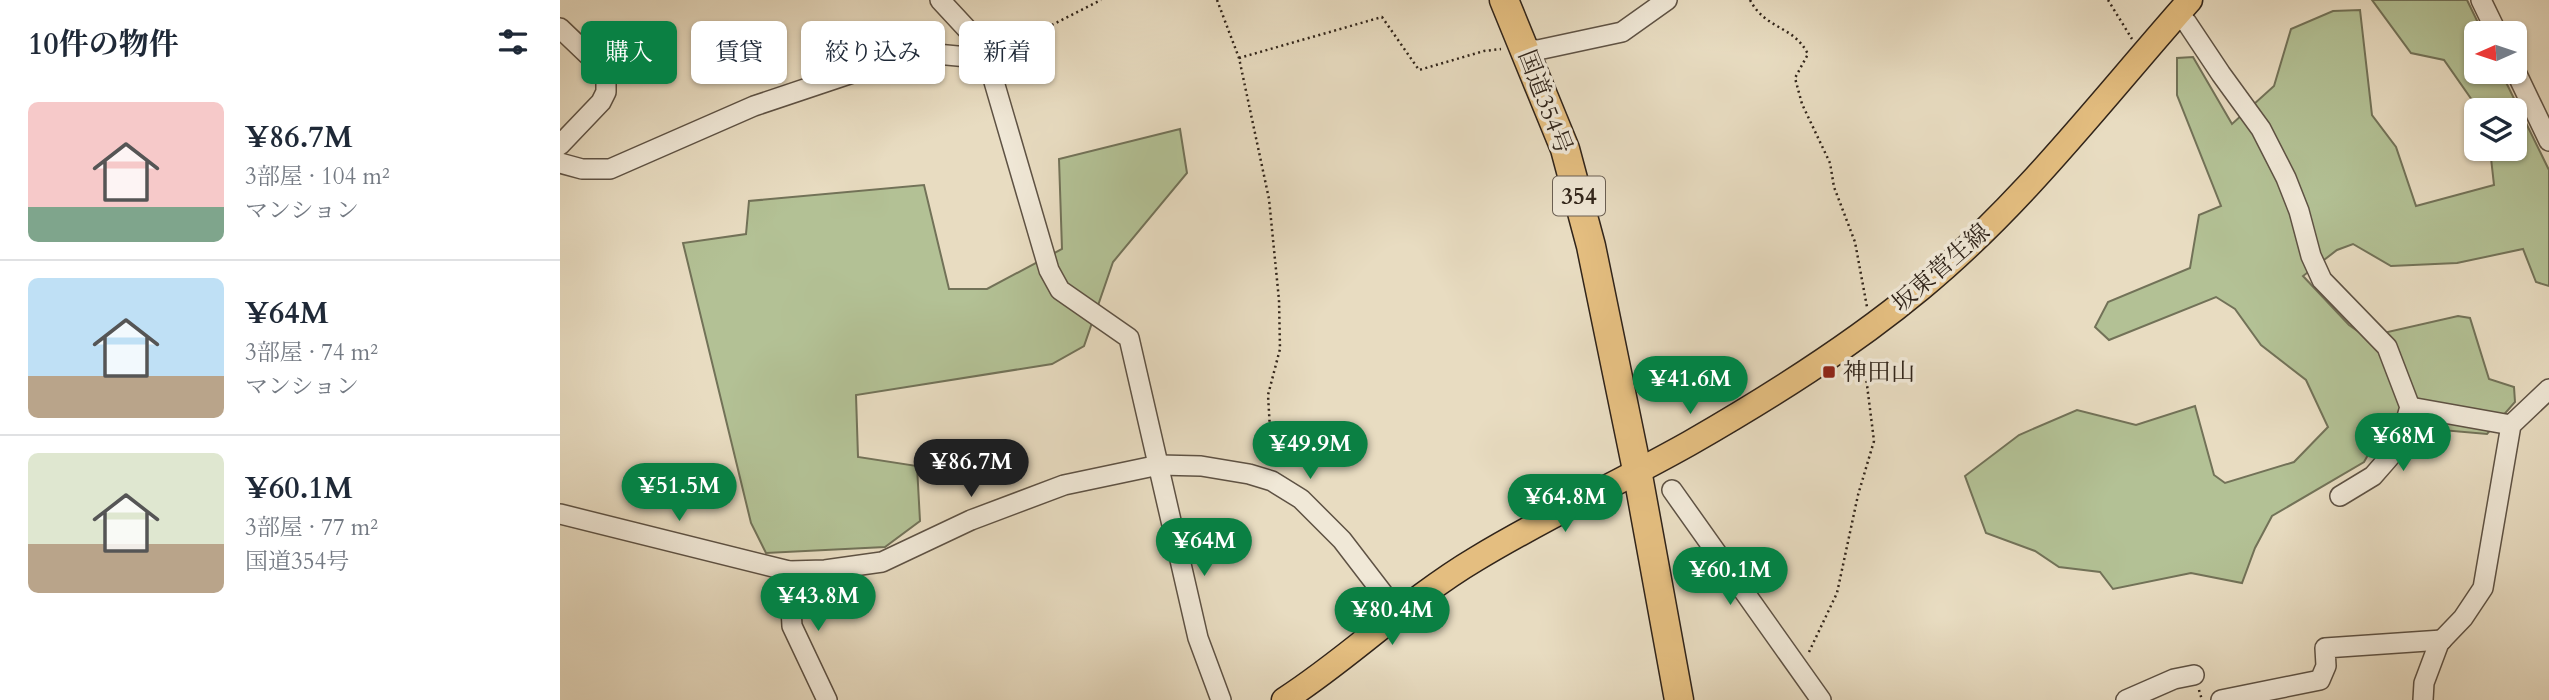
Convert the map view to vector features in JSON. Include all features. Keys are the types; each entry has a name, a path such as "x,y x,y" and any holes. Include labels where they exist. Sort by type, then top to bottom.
{"highway":[{"name":"国道354号","path":"1504,0 1548,103 1575,181 1604,304 1679,700"}],"main road":[{"name":"坂東菅生線","path":"1288,699 1398,613 1472,561 1688,444 1862,334 1962,253 2012,205 2184,7"}],"street":[{"path":"940,0 959,21"},
{"path":"1525,49 1538,50 1622,32 1667,0"},
{"path":"2481,0 2491,21"},
{"path":"2184,7 2188,23 2261,129 2286,178 2299,211 2311,256 2322,280 2387,347 2410,407 2398,447 2374,476 2340,496"},
{"path":"560,28 606,72 606,92 601,102 560,145"},
{"path":"560,163 582,169 610,169 754,106 915,52 959,56"},
{"path":"995,84 1049,270 1060,290 1129,338 1198,638 1221,700"},
{"path":"2522,84 2549,141"},
{"path":"2423,700 2424,683 2442,640 2463,618 2483,588 2511,425 2549,389"},
{"path":"2410,407 2511,425"},
{"path":"560,514 789,570 825,570 881,562 971,520 1064,485 1159,465 1201,466 1272,481 1301,499 1342,540 1398,613"},
{"path":"1672,490 1821,700"},
{"path":"789,570 792,626 827,700"},
{"path":"2221,700 2320,680 2326,666 2325,648 2442,640"},
{"path":"2126,700 2174,679 2194,675"}],"path":[{"path":"1055,23 1101,0"},
{"path":"1217,0 1239,58 1269,199 1279,300 1280,349 1268,395 1273,447 1272,481"},
{"path":"1750,0 1763,18 1796,36 1808,54 1795,78 1802,104 1829,163 1855,242 1874,442 1854,508 1837,593 1800,671"},
{"path":"2108,0 2144,56"},
{"path":"1239,58 1382,17 1419,70 1484,51 1525,49"}],"green space":[{"path":"2372,0 2467,0 2477,21 2464,21 2464,84 2507,84 2514,98 2471,98 2444,60 2411,53"},
{"path":"2360,10 2372,115 2396,147 2416,206 2494,185 2491,161 2527,161 2527,125 2549,170 2549,286 2536,282 2523,249 2457,263 2391,266 2353,244 2337,250 2303,276 2349,325 2366,337 2458,316 2470,318 2489,379 2514,387 2515,402 2487,434 2385,425 2364,462 2272,516 2255,548 2242,583 2191,573 2113,589 2100,572 2059,567 2035,551 1986,533 1965,476 2019,435 2077,410 2136,425 2195,406 2214,475 2225,483 2294,462 2328,427 2306,380 2261,345 2235,309 2216,297 2109,340 2095,327 2108,302 2190,268 2199,215 2221,206 2177,95 2177,58 2193,57 2232,124 2274,86 2291,29 2333,11"},
{"path":"1180,129 1187,173 1113,262 1084,346 1052,364 856,395 858,457 917,466 920,521 885,547 766,553 751,523 683,243 746,234 749,201 924,185 949,289 987,289 1062,249 1059,159"}],"place":[{"name":"神田山","path":"1829,372"}]}
